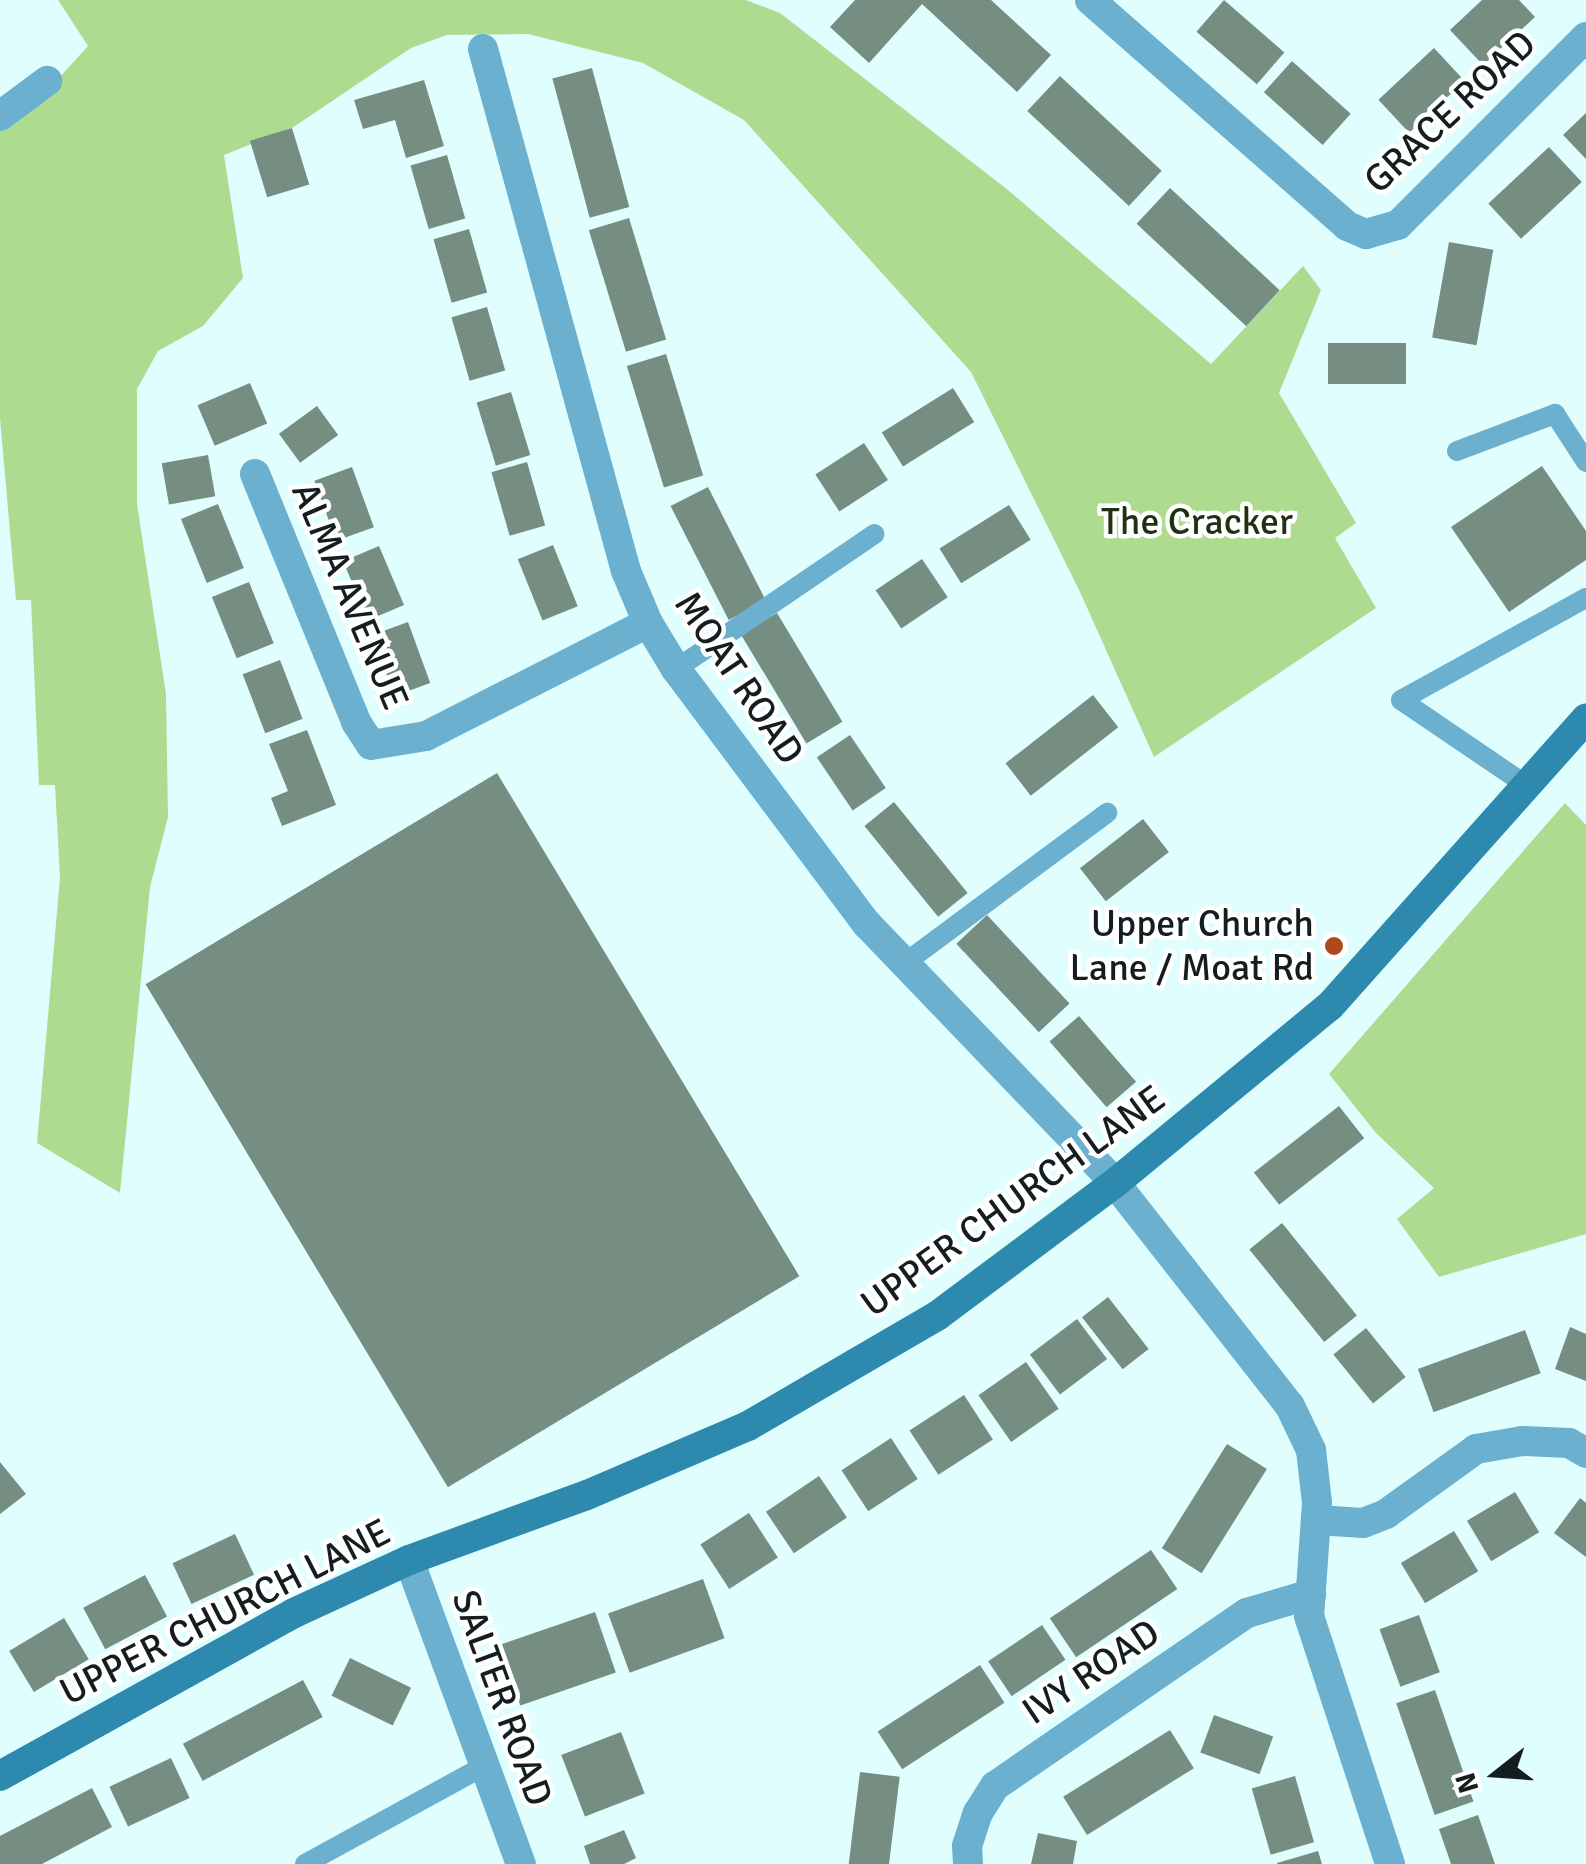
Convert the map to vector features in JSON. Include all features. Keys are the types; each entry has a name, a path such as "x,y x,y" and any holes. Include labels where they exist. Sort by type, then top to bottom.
{"main road":[{"name":"UPPER CHURCH LANE","path":"0,1776 294,1614 409,1560 587,1495 748,1426 937,1316 1115,1183 1330,1006 1586,719"}],"street":[{"name":"GRACE ROAD","path":"1090,0 1347,226 1366,234 1398,224 1586,38"},
{"name":"MOAT ROAD","path":"483,50 626,570 648,623 676,669 866,924 1115,1183 1290,1406 1311,1450 1318,1520 1309,1616 1390,1864"},
{"path":"0,116 47,80"},
{"name":"ALMA AVENUE","path":"255,474 356,722 371,745 426,736 648,623"},
{"path":"1318,1520 1363,1522 1386,1514 1476,1449 1522,1441 1569,1442 1586,1453"},
{"name":"SALTER ROAD","path":"409,1560 521,1864"},
{"name":"IVY ROAD","path":"968,1864 967,1846 978,1813 995,1786 1247,1613 1311,1594"}],"lane":[{"path":"1457,451 1555,414 1586,462"},
{"path":"676,669 875,534"},
{"path":"1526,785 1401,700 1586,598"},
{"path":"905,963 1107,813"},
{"path":"305,1864 484,1766"}],"green space":[{"name":"The Cracker","path":"58,0 746,0 780,13 1008,190 1211,364 1303,266 1321,290 1279,393 1356,523 1335,538 1376,608 1154,757 1080,592 971,372 744,120 643,63 528,34 447,35 411,48 292,128 224,155 243,278 203,326 158,351 137,389 137,504 166,694 168,817 150,887 120,1193 37,1143 60,877 55,785 39,785 31,600 16,600 0,418 0,131 49,89 88,46"},
{"path":"1565,803 1586,825 1586,1234 1439,1277 1397,1219 1434,1188 1376,1133 1329,1074"}],"building":[{"path":"855,0 991,0 1051,55 1017,92 922,4 869,63 830,27"},
{"path":"1224,0 1284,52 1257,84 1196,32"},
{"path":"1482,0 1519,0 1535,17 1483,65 1450,30"},
{"path":"1434,48 1465,81 1409,133 1378,100"},
{"path":"1292,61 1351,114 1323,145 1264,92"},
{"path":"592,68 629,207 590,218 552,79"},
{"path":"1060,76 1162,171 1129,206 1027,111"},
{"path":"424,80 444,146 406,158 395,120 363,129 354,100"},
{"path":"1586,113 1586,159 1563,135"},
{"path":"292,128 309,184 267,197 250,141"},
{"path":"1549,147 1582,182 1521,239 1488,204"},
{"path":"447,155 465,218 429,229 410,165"},
{"path":"1170,188 1280,290 1246,326 1137,224"},
{"path":"629,218 666,339 626,352 589,230"},
{"path":"469,229 487,292 452,303 433,239"},
{"path":"1449,242 1493,250 1476,345 1432,338"},
{"path":"487,307 505,370 470,381 451,317"},
{"path":"1328,343 1406,343 1406,384 1328,384"},
{"path":"666,354 703,475 664,487 627,366"},
{"path":"250,383 267,424 215,446 198,405"},
{"path":"953,388 974,422 903,466 882,433"},
{"path":"511,392 530,455 496,466 477,403"},
{"path":"317,406 338,435 300,463 279,434"},
{"path":"864,443 888,480 839,511 815,475"},
{"path":"208,455 215,496 169,505 162,463"},
{"path":"527,462 545,525 510,536 491,472"},
{"path":"1542,466 1586,531 1586,560 1509,612 1451,527"},
{"path":"352,467 374,527 336,541 314,481"},
{"path":"708,487 766,601 729,620 671,506"},
{"path":"218,504 244,568 207,583 181,519"},
{"path":"1009,505 1031,540 961,583 939,548"},
{"path":"553,545 578,606 542,620 518,559"},
{"path":"379,546 404,605 368,620 343,561"},
{"path":"922,559 948,597 901,628 876,590"},
{"path":"249,582 274,643 237,658 212,597"},
{"path":"777,613 842,722 806,743 741,635"},
{"path":"408,622 430,683 395,696 372,635"},
{"path":"280,660 303,719 265,733 243,674"},
{"path":"1093,695 1118,727 1031,796 1006,763"},
{"path":"307,730 336,805 282,826 271,798 288,791 269,744"},
{"path":"850,735 886,788 853,810 817,757"},
{"path":"497,773 799,1276 448,1487 146,984"},
{"path":"894,802 968,893 938,917 864,826"},
{"path":"1143,819 1169,852 1106,901 1080,868"},
{"path":"987,915 1070,1003 1039,1032 956,944"},
{"path":"1079,1016 1136,1082 1107,1107 1050,1042"},
{"path":"1339,1106 1364,1138 1279,1205 1254,1172"},
{"path":"1282,1223 1357,1315 1324,1342 1249,1249"},
{"path":"1108,1297 1149,1349 1123,1369 1082,1317"},
{"path":"1077,1319 1107,1359 1060,1394 1030,1355"},
{"path":"1570,1327 1586,1334 1586,1381 1555,1369"},
{"path":"1366,1328 1406,1377 1373,1403 1333,1354"},
{"path":"1525,1330 1541,1373 1434,1412 1418,1369"},
{"path":"1026,1362 1059,1409 1011,1442 978,1395"},
{"path":"964,1395 993,1439 938,1475 909,1430"},
{"path":"891,1438 918,1479 868,1511 842,1470"},
{"path":"1227,1444 1267,1469 1202,1573 1162,1548"},
{"path":"0,1462 26,1494 0,1514"},
{"path":"819,1476 847,1517 794,1553 766,1512"},
{"path":"1515,1492 1539,1532 1491,1561 1467,1521"},
{"path":"1580,1498 1586,1503 1586,1557 1554,1533"},
{"path":"749,1513 778,1557 729,1589 700,1545"},
{"path":"1454,1531 1478,1571 1425,1603 1401,1563"},
{"path":"235,1534 254,1575 191,1604 172,1563"},
{"path":"1151,1550 1177,1589 1076,1657 1050,1618"},
{"path":"145,1575 167,1616 105,1649 83,1608"},
{"path":"703,1579 725,1638 630,1673 608,1614"},
{"path":"595,1612 616,1673 520,1705 500,1645"},
{"path":"1419,1615 1440,1672 1400,1687 1380,1629"},
{"path":"64,1618 89,1659 34,1692 9,1651"},
{"path":"1042,1625 1065,1660 1012,1696 988,1661"},
{"path":"350,1658 411,1688 393,1726 332,1696"},
{"path":"980,1665 1005,1703 902,1769 878,1731"},
{"path":"303,1680 323,1717 203,1781 183,1744"},
{"path":"1435,1690 1473,1802 1435,1815 1396,1703"},
{"path":"1214,1715 1273,1737 1260,1774 1200,1753"},
{"path":"1170,1730 1194,1768 1087,1835 1063,1797"},
{"path":"621,1732 645,1794 585,1817 561,1755"},
{"path":"171,1758 190,1798 128,1827 109,1787"},
{"path":"860,1772 900,1777 889,1864 849,1864"},
{"path":"1295,1776 1314,1842 1271,1855 1252,1788"},
{"path":"92,1788 112,1827 42,1864 0,1864 0,1836"},
{"path":"1478,1815 1495,1864 1451,1864 1439,1829"},
{"path":"624,1830 636,1858 624,1864 590,1864 584,1846"},
{"path":"1038,1833 1077,1841 1073,1864 1031,1864"},
{"path":"1318,1851 1322,1864 1277,1864 1277,1863"}],"place":[{"name":"Upper Church Lane / Moat Rd","path":"1334,946"}]}
